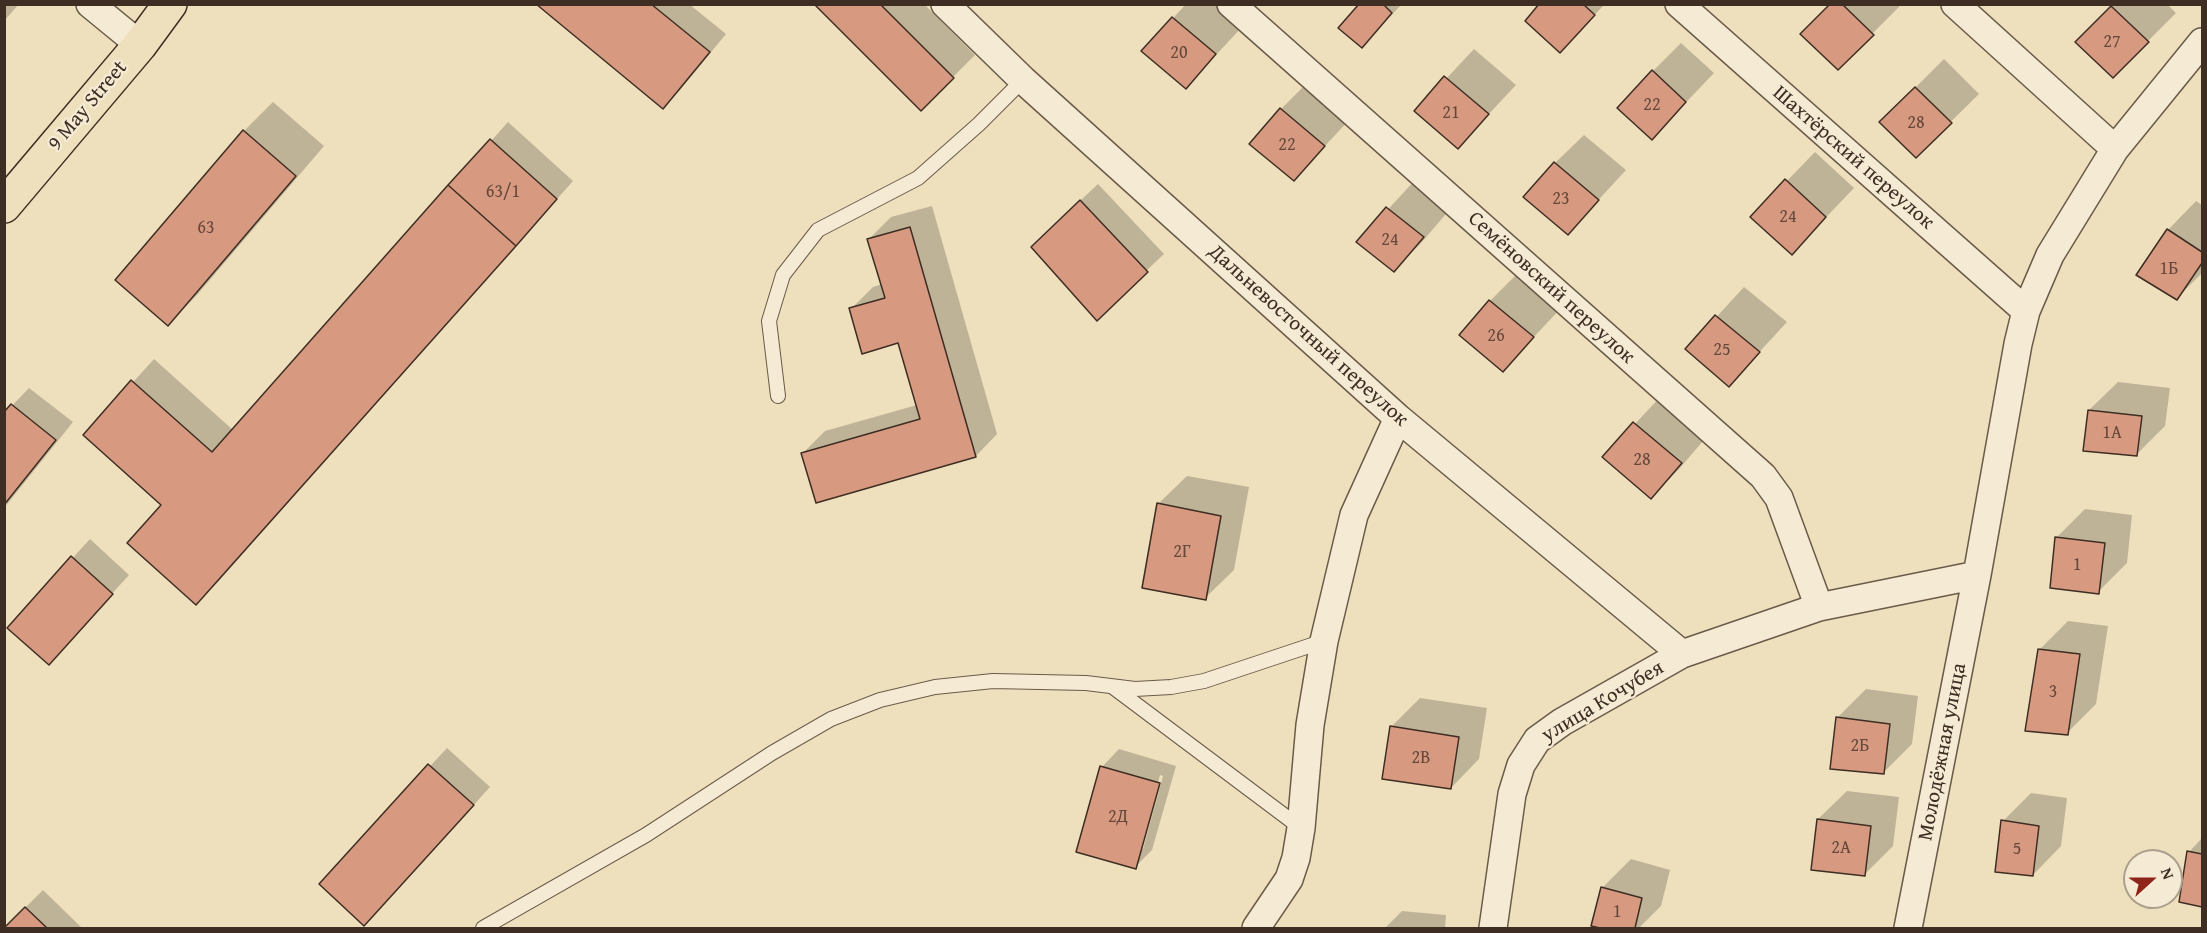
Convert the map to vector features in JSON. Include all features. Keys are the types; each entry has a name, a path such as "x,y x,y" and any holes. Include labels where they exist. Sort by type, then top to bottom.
{"main road":[{"name":"9 May Street","path":"8,194 140,45 170,4"}],"street":[{"path":"90,4 140,45"},
{"name":"Дальневосточный переулок","path":"945,4 1023,80 1398,417 1682,654"},
{"name":"Семёновский переулок","path":"1231,4 1763,476 1779,498 1819,607"},
{"name":"Шахтёрский переулок","path":"1679,4 2026,310"},
{"path":"1955,4 2115,149"},
{"name":"Молодёжная улица","path":"1908,928 2026,310 2050,255 2115,149 2202,42"},
{"path":"1256,928 1289,879 1296,858 1301,828 1310,725 1324,641 1354,515 1398,417"},
{"name":"улица Кочубея","path":"1493,928 1512,794 1521,765 1537,740 1562,722 1682,654 1819,607 1977,575"}],"lane":[{"path":"777,396 769,321 783,275 818,230 918,178 979,124 1023,80"},
{"path":"483,928 646,835 772,753 831,719 880,700 947,686 993,681 1086,683 1135,689 1171,687 1204,681 1324,641"},
{"path":"1113,686 1301,828"}],"building":[{"path":"536,4 651,4 710,52 663,109"},
{"path":"814,4 880,4 954,78 921,111"},
{"path":"1359,4 1383,4 1392,13 1362,48 1338,28"},
{"path":"1539,4 1583,4 1595,15 1560,53 1525,21"},
{"path":"1830,4 1842,4 1874,35 1838,70 1800,34"},
{"path":"2111,6 2149,42 2113,78 2075,42"},
{"path":"1172,17 1216,54 1186,89 1141,51"},
{"path":"1652,70 1686,102 1652,140 1617,108"},
{"path":"1444,76 1489,114 1458,149 1414,111"},
{"path":"1915,87 1952,123 1916,158 1879,122"},
{"path":"1280,108 1325,146 1294,181 1249,144"},
{"path":"243,130 296,176 168,326 115,280"},
{"path":"490,139 557,199 516,246 448,185"},
{"path":"1554,162 1599,200 1568,235 1523,197"},
{"path":"1785,179 1826,217 1792,255 1750,217"},
{"path":"448,185 516,246 196,605 127,543 161,505 83,435 131,380 212,452"},
{"path":"1080,200 1148,272 1097,321 1031,247"},
{"path":"1386,207 1424,237 1394,272 1356,242"},
{"path":"910,227 976,457 816,503 801,453 920,419 898,343 862,354 849,308 885,298 867,239"},
{"path":"2167,229 2202,252 2202,263 2177,300 2136,275"},
{"path":"1489,300 1534,337 1503,372 1459,335"},
{"path":"1715,315 1760,352 1729,387 1685,349"},
{"path":"11,404 56,440 4,505 4,412"},
{"path":"2088,410 2142,416 2137,456 2083,451"},
{"path":"1633,422 1682,463 1651,499 1602,457"},
{"path":"1157,503 1221,516 1206,600 1142,588"},
{"path":"2055,537 2105,543 2099,594 2050,588"},
{"path":"71,556 113,594 49,665 7,628"},
{"path":"2038,649 2080,654 2068,735 2025,731"},
{"path":"1836,717 1890,724 1884,774 1830,769"},
{"path":"1390,726 1459,737 1451,789 1382,779"},
{"path":"428,764 474,805 364,926 319,884"},
{"path":"1100,766 1160,783 1136,869 1076,852"},
{"path":"1817,819 1871,826 1865,876 1811,870"},
{"path":"2001,820 2039,826 2033,876 1995,872"},
{"path":"2187,851 2202,854 2202,907 2183,903 2183,876"},
{"path":"1601,887 1642,898 1635,928 1591,926"},
{"path":"25,907 47,928 4,928"}]}
